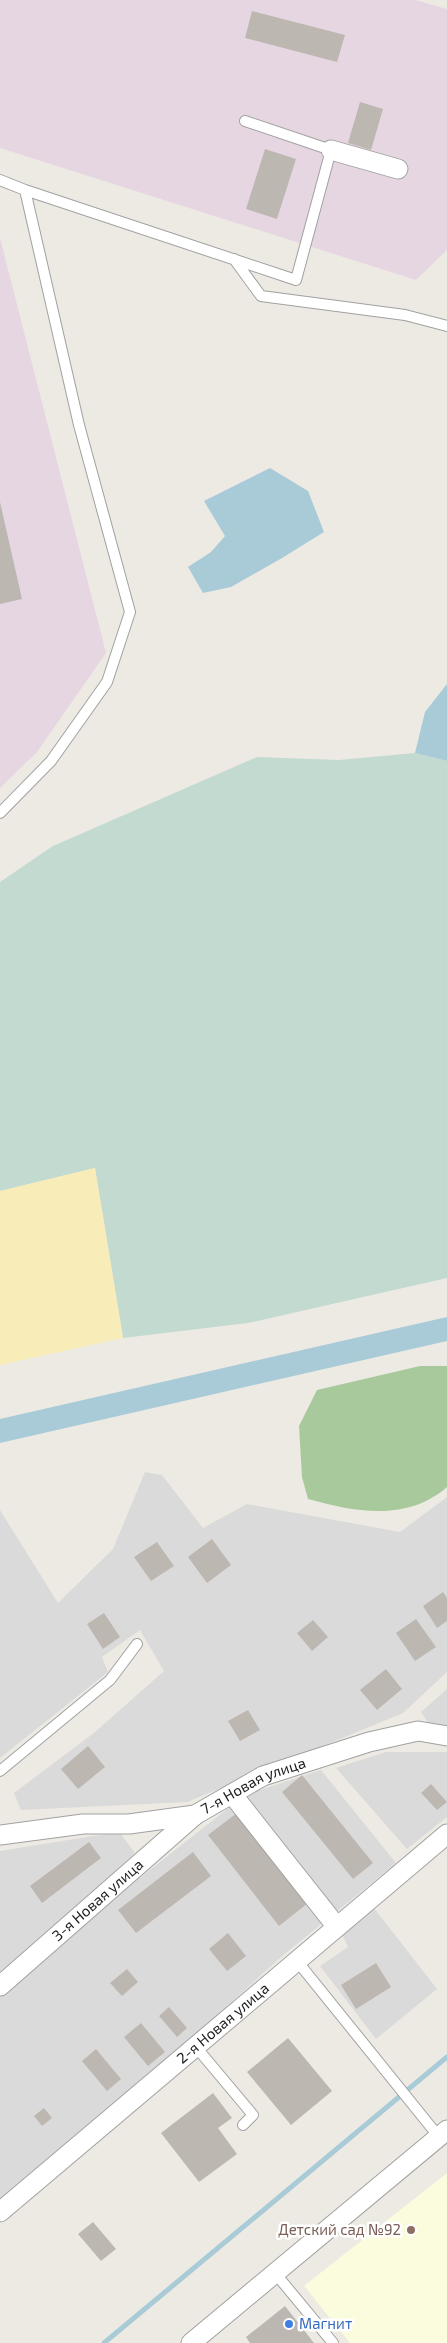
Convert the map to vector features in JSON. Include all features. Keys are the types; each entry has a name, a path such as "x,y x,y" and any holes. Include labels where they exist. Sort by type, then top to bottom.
{"street":[{"path":"331,150 398,169"},
{"name":"7-я Новая улица","path":"0,1835 83,1824 129,1824 195,1815 263,1776 369,1742 418,1731 447,1736"},
{"path":"232,1794 337,1927"},
{"name":"3-я Новая улица","path":"0,1986 195,1815"},
{"name":"2-я Новая улица","path":"0,2212 447,1834"},
{"path":"191,2343 443,2134"}],"lane":[{"path":"0,180 296,280 331,150 244,121"},
{"path":"0,813 51,761 107,682 130,612 79,425 25,190"},
{"path":"234,259 261,296 405,315 447,326"},
{"path":"0,1771 110,1680 137,1644"},
{"path":"297,1962 413,2106 443,2134"},
{"path":"196,2047 253,2115 243,2125"},
{"path":"275,2273 333,2343"}],"shaded area":[{"path":"0,0 415,0 447,9 447,250 416,280 0,148"},
{"path":"0,238 106,653 37,752 0,788"},
{"path":"415,753 447,761 447,1278 248,1323 123,1338 95,1168 0,1191 0,882 53,846 257,757 339,760"},
{"path":"145,1472 162,1475 203,1528 247,1504 400,1532 447,1497 447,1672 403,1713 187,1802 21,1810 14,1793 95,1732 164,1671 140,1630 102,1657 108,1672 0,1758 0,1510 58,1603 113,1549"},
{"path":"447,1689 447,1728 430,1726 421,1712"},
{"path":"386,1752 447,1752 447,1817 407,1849 336,1768"},
{"path":"321,1770 396,1863 281,1957 100,2121 0,2202 0,1994 95,1913 245,1795"},
{"path":"120,1833 135,1853 52,1929 0,1972 0,1851"},
{"path":"374,1908 437,1989 376,2039 320,1966 348,1947 342,1934"},
{"name":"Детский сад №92","path":"447,2173 447,2343 350,2343 304,2286"}],"green space":[{"path":"420,1366 447,1366 447,1487 431,1498 398,1510 380,1511 344,1508 308,1499 302,1477 299,1426 317,1390"}],"sand":[{"path":"95,1168 123,1338 0,1365 0,1191"}],"water":[{"path":"270,468 308,491 324,532 231,587 203,593 188,567 211,552 225,536 204,501"},
{"path":"447,684 447,761 415,753 425,712"},
{"path":"447,1317 447,1341 0,1443 0,1419"}],"building":[{"path":"252,11 345,35 337,62 245,38"},
{"path":"360,102 383,109 371,150 348,143"},
{"path":"265,149 296,159 277,219 246,209"},
{"path":"0,502 22,599 0,604"},
{"path":"212,1539 231,1565 207,1583 188,1557"},
{"path":"157,1542 174,1566 151,1581 134,1557"},
{"path":"443,1592 447,1598 447,1621 437,1628 423,1606"},
{"path":"104,1613 120,1637 103,1649 87,1624"},
{"path":"416,1619 436,1647 415,1661 396,1633"},
{"path":"313,1620 328,1637 312,1651 297,1633"},
{"path":"386,1669 402,1689 377,1710 360,1690"},
{"path":"248,1710 260,1730 240,1741 228,1721"},
{"path":"88,1746 105,1767 78,1789 61,1769"},
{"path":"302,1775 373,1863 353,1879 282,1792"},
{"path":"431,1784 447,1802 437,1810 421,1793"},
{"path":"237,1813 308,1903 279,1926 208,1835"},
{"path":"89,1842 101,1858 42,1903 30,1886"},
{"path":"193,1852 211,1876 136,1933 118,1910"},
{"path":"228,1933 246,1956 227,1971 209,1949"},
{"path":"376,1963 391,1987 356,2009 341,1985"},
{"path":"127,1969 138,1982 122,1996 110,1983"},
{"path":"169,2007 187,2028 177,2037 159,2016"},
{"path":"141,2023 165,2052 148,2066 124,2037"},
{"path":"288,2038 332,2091 291,2125 247,2072"},
{"path":"96,2049 121,2079 107,2091 82,2061"},
{"path":"213,2093 232,2118 218,2128 237,2154 199,2182 161,2133"},
{"path":"44,2108 52,2118 42,2126 34,2116"},
{"path":"93,2222 116,2249 101,2261 78,2234"},
{"path":"285,2306 314,2343 250,2343 246,2337"}],"waterway":[{"path":"104,2343 447,2057"}],"place":[{"name":"Детский сад №92","path":"411,2230"},
{"name":"Магнит","path":"289,2324"}]}
